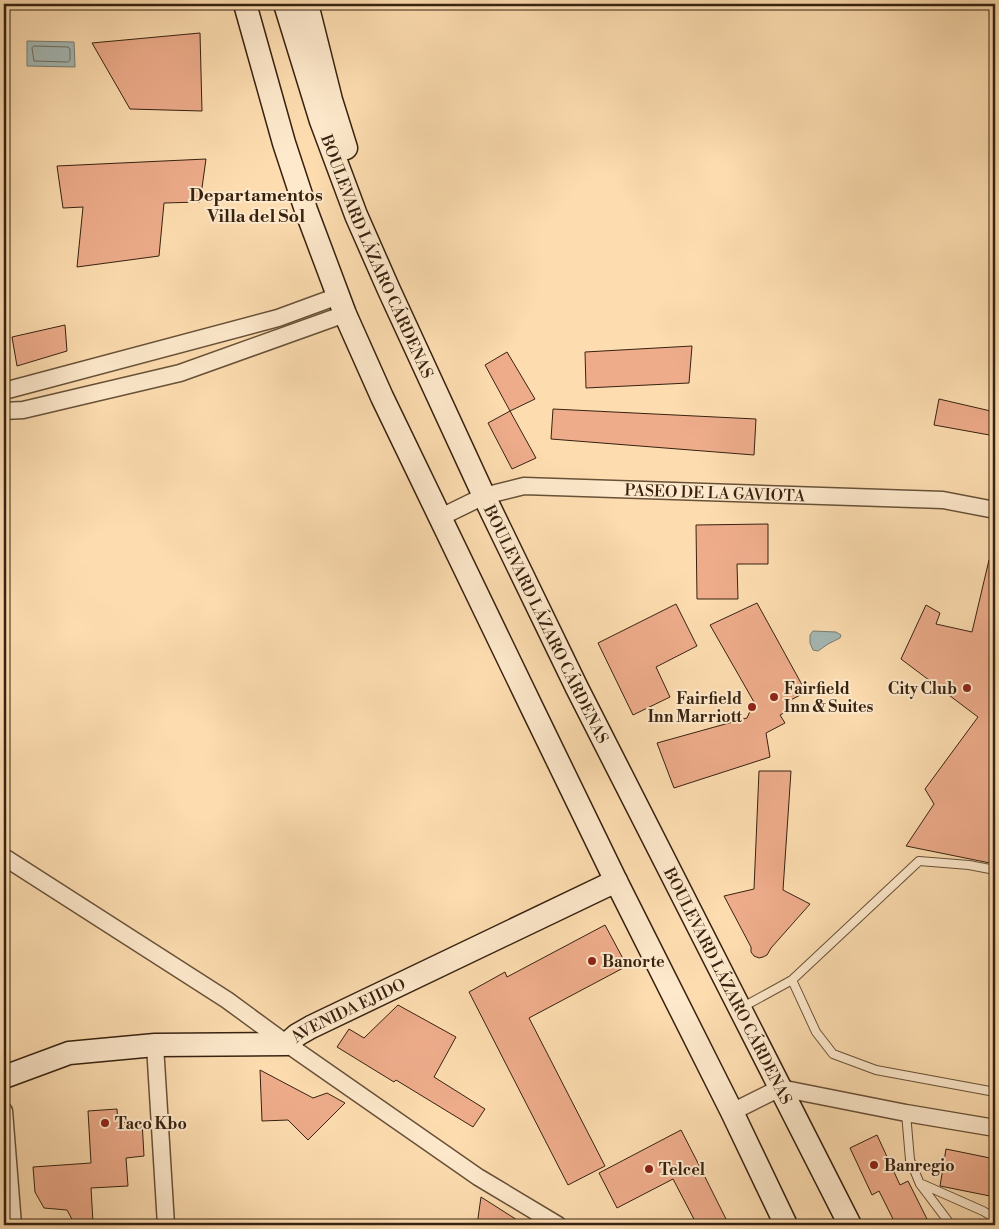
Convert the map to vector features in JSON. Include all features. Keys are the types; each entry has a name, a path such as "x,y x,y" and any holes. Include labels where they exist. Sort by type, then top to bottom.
{"main road":[{"path":"245,4 284,143 306,210 342,305 382,397 616,881 732,1112 786,1225"},
{"name":"BOULEVARD LÁZARO CÁRDENAS","path":"285,4 321,121 356,215 484,496 577,688 850,1225"},
{"path":"307,4 331,100 389,290"},
{"name":"AVENIDA EJIDO","path":"4,1077 70,1053 155,1045 287,1044 297,1035 311,1027 616,881"}],"street":[{"path":"4,391 278,318 342,305"},
{"path":"4,411 24,410 180,373 342,305"},
{"name":"PASEO DE LA GAVIOTA","path":"440,517 484,496 524,486 943,500 995,510"},
{"path":"4,857 227,1000 287,1044 478,1176 558,1225"},
{"path":"155,1045 166,1225"},
{"path":"732,1112 780,1088 906,1113 995,1128"},
{"path":"4,1111 13,1225"}],"lane":[{"path":"741,1008 792,980 919,861 969,865 995,870"},
{"path":"792,980 816,1032 833,1054 876,1070 995,1092"},
{"path":"906,1113 910,1160 920,1184 951,1225"},
{"path":"920,1184 995,1218"}],"water":[{"path":"27,41 74,42 75,67 27,66"},
{"path":"813,631 836,632 841,635 840,638 818,651 813,650 810,643 810,635"}],"building":[{"path":"200,33 202,111 130,109 92,43"},
{"path":"206,159 200,202 164,203 159,256 77,267 83,207 63,208 57,166"},
{"path":"65,325 67,351 17,366 12,337"},
{"path":"692,346 689,383 586,388 585,352"},
{"path":"507,352 535,399 510,411 485,365"},
{"path":"939,399 995,412 995,436 934,425"},
{"path":"553,409 756,419 754,455 551,439"},
{"path":"510,411 536,458 512,469 488,423"},
{"path":"768,524 768,564 737,564 738,599 697,599 696,525"},
{"name":"City Club","path":"989,560 995,561 995,864 906,846 934,804 925,789 978,717 901,659 926,605 940,613 936,624 972,632"},
{"name":"Fairfield Inn & Suites","path":"757,603 806,692 785,703 789,710 780,715 785,723 766,733 770,757 674,788 657,743 747,718 754,702 710,625"},
{"path":"676,604 697,646 656,667 670,697 633,715 598,643"},
{"path":"759,771 791,771 783,890 810,904 767,955 759,958 751,952 751,947 724,896 754,889"},
{"path":"605,925 627,966 529,1018 605,1166 568,1185 469,992 505,972 507,977"},
{"path":"398,1005 456,1037 434,1077 485,1109 473,1127 337,1047 349,1029 364,1038"},
{"path":"260,1070 313,1098 327,1093 345,1103 308,1140 288,1120 262,1121"},
{"path":"117,1109 118,1123 142,1121 144,1156 126,1158 128,1186 91,1188 93,1222 74,1223 67,1210 44,1208 35,1192 33,1167 91,1163 88,1111"},
{"name":"Telcel","path":"681,1130 729,1225 697,1225 673,1179 617,1208 599,1173"},
{"path":"877,1135 900,1185 908,1181 930,1225 896,1225 879,1191 872,1195 850,1148"},
{"path":"946,1149 995,1159 995,1197 940,1186"},
{"path":"481,1197 525,1225 477,1225"}],"place":[{"name":"City Club","path":"967,688"},
{"name":"Fairfield Inn & Suites","path":"774,697"},
{"name":"Fairfield Inn Marriott","path":"752,707"},
{"name":"Banorte","path":"592,961"},
{"name":"Taco Kbo","path":"105,1123"},
{"name":"Banregio","path":"874,1165"},
{"name":"Telcel","path":"649,1169"}],"district":[{"name":"Departamentos Villa del Sol","path":"256,205"}]}
